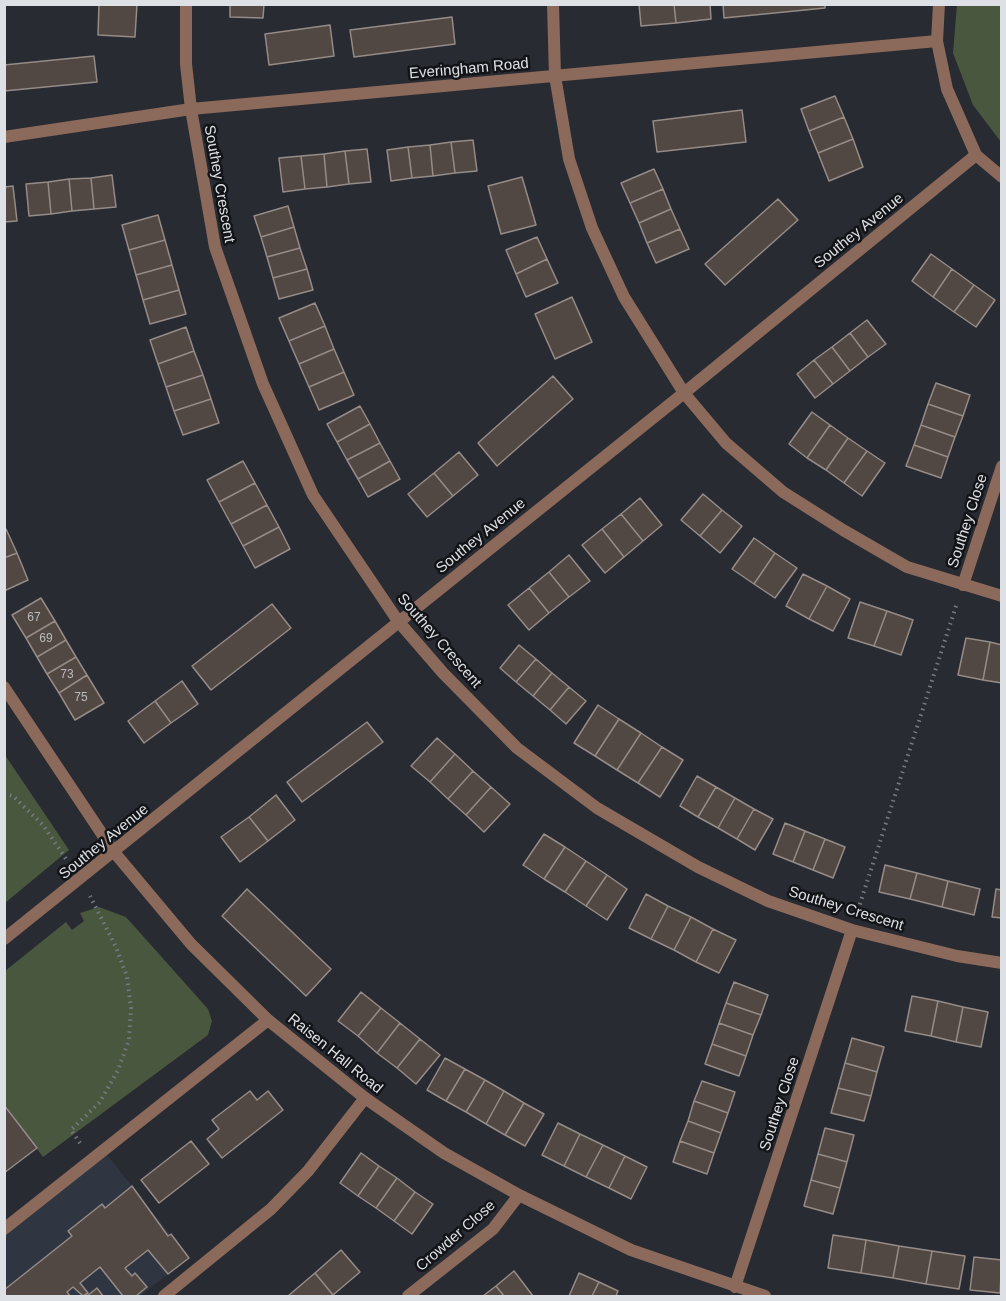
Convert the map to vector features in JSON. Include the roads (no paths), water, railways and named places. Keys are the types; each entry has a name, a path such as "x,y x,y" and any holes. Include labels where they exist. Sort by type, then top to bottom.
{"street":[{"name":"Southey Crescent","path":"186,4 186,64 191,109 215,247 263,384 313,495 398,621 444,673 517,748 597,808 698,867 768,902 852,930 957,956 1002,963"},
{"path":"553,4 555,76 569,159 592,228 624,297 684,393 726,443 783,492 908,567 1002,596"},
{"path":"939,4 937,41 947,89 976,155 1002,177"},
{"name":"Everingham Road","path":"4,137 191,109 937,41"},
{"name":"Southey Avenue","path":"4,939 81,880 976,155"},
{"name":"Southey Close","path":"963,585 1002,466"},
{"name":"Raisen Hall Road","path":"4,687 114,852 191,944 268,1020 365,1098 444,1153 519,1195 631,1250 765,1296"},
{"name":"Southey Close","path":"735,1287 852,930"},
{"path":"4,1229 268,1020"},
{"path":"164,1296 271,1209 308,1171 365,1098"},
{"name":"Crowder Close","path":"408,1296 493,1229 519,1195"}]}
